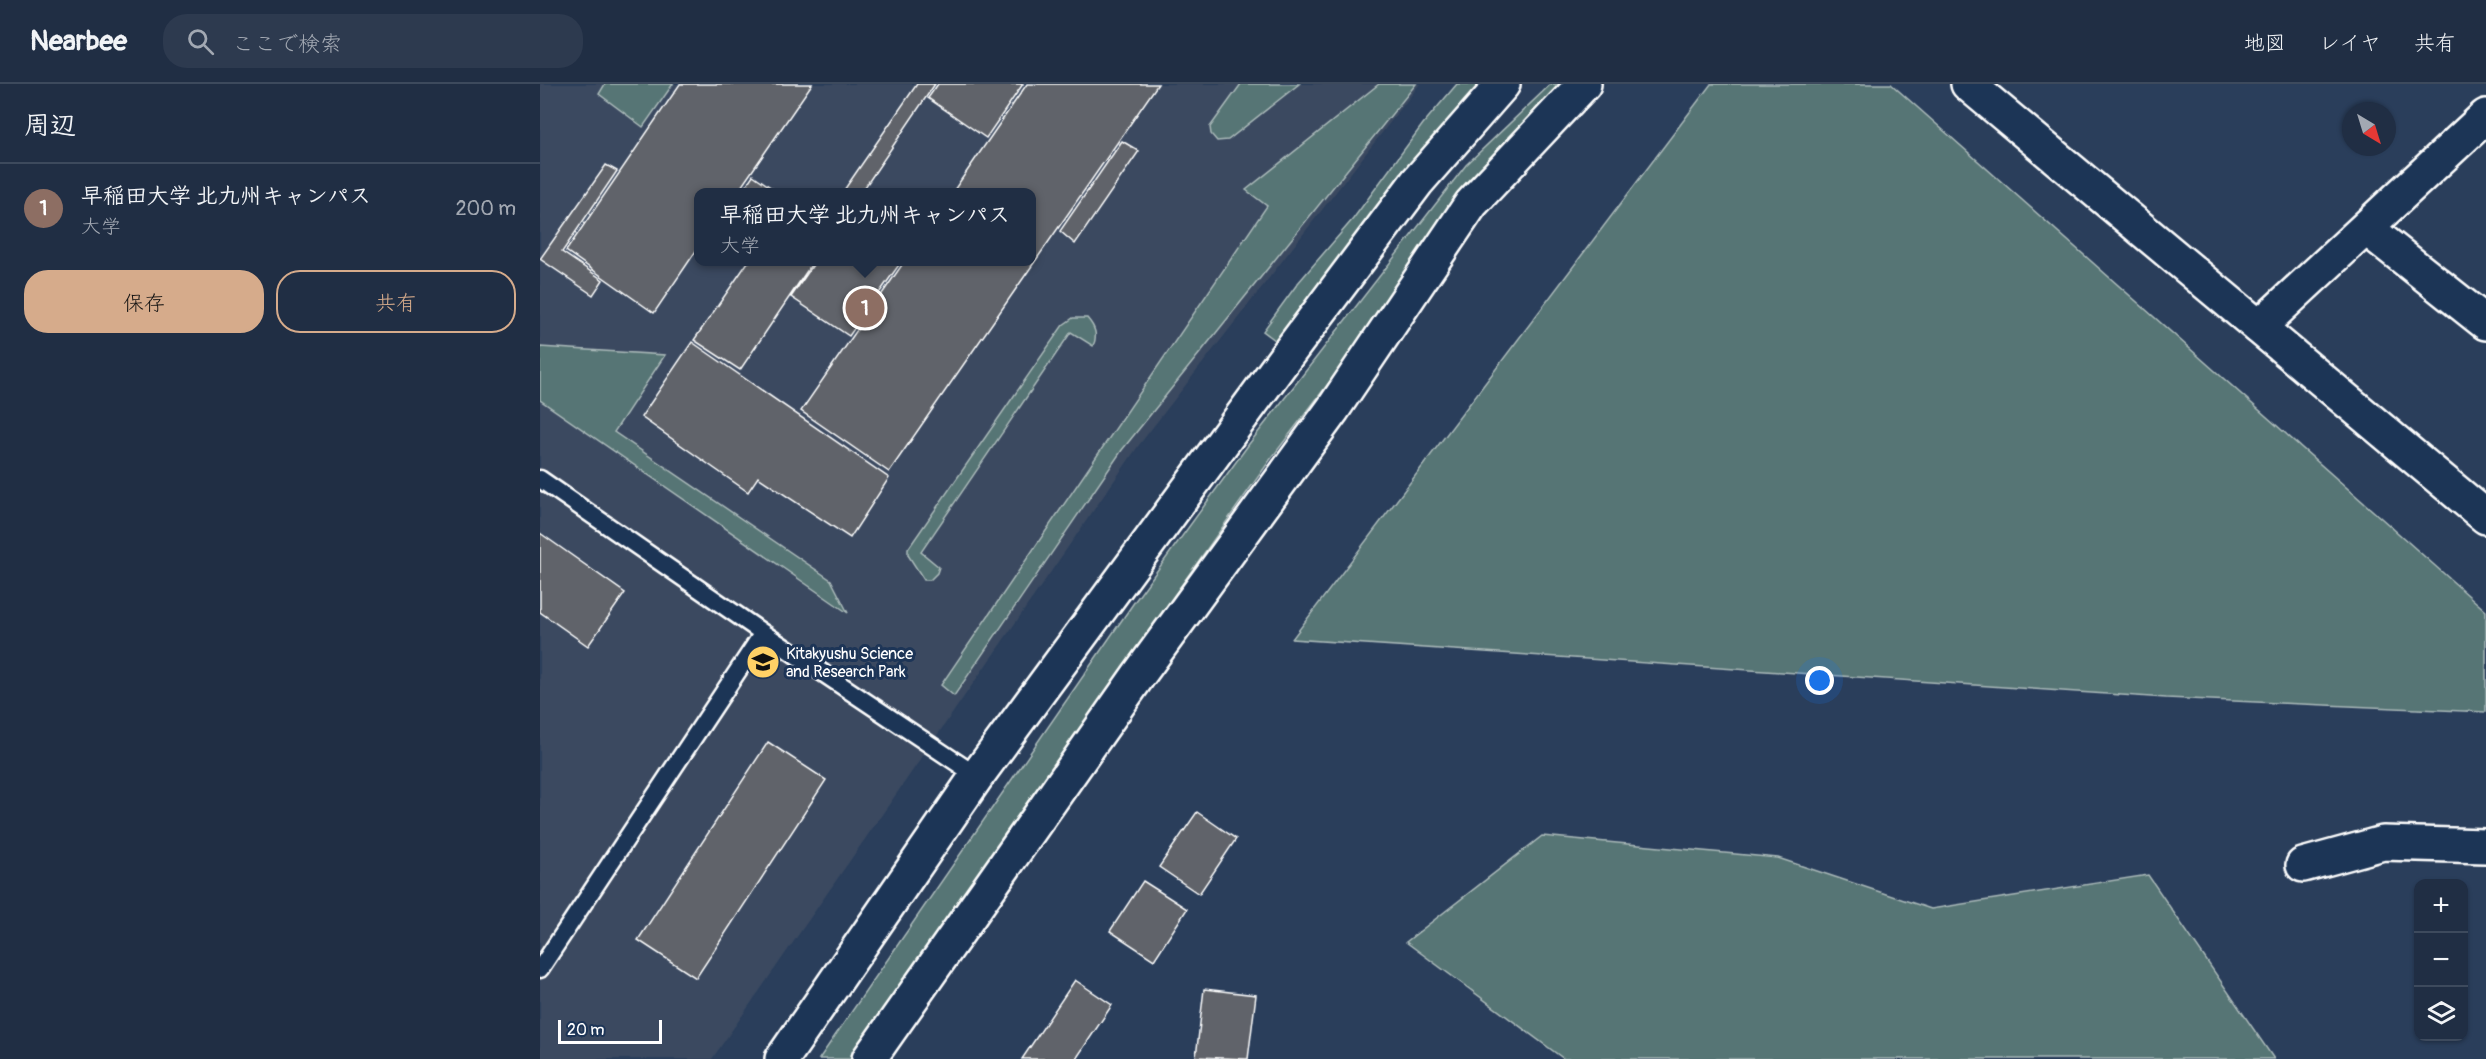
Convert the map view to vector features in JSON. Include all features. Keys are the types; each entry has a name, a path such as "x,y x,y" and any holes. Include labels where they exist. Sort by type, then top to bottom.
{"street":[{"path":"782,1059 977,776 1284,359 1417,182 1503,84"},
{"path":"869,1059 1138,676 1333,409 1471,204 1584,84"},
{"path":"1968,84 2486,517"},
{"path":"2259,327 2486,116"},
{"path":"2366,228 2486,323"},
{"path":"2303,866 2383,843 2486,846"}],"lane":[{"path":"540,478 763,633 977,776"},
{"path":"540,969 763,633"}],"shaded area":[{"name":"Kitakyushu Science and Research Park","path":"540,84 1420,84 1139,445 712,1059 540,1059"}],"green space":[{"path":"605,84 673,84 643,127 599,94"},
{"path":"1241,84 1299,84 1228,140 1217,141 1211,134 1210,127"},
{"path":"1379,84 1416,84 1122,450 954,696 941,685 1267,206 1246,190"},
{"path":"1457,84 1488,84 1279,343 1263,331 1298,283 1353,219 1423,124"},
{"path":"1551,84 1573,84 1444,232 1270,460 1052,768 851,1059 819,1059 1135,601 1249,444 1466,165"},
{"path":"1711,84 1891,84 2486,611 2486,712 2166,698 1292,639"},
{"path":"1073,318 1087,318 1090,321 1095,335 1093,346 1071,332 921,552 939,567 930,580 924,580 908,555 908,549 1063,325"},
{"path":"540,347 665,355 614,432 831,580 848,613 540,400"},
{"path":"1542,836 1778,858 1931,909 2148,875 2274,1059 1564,1059 1406,942"}],"building":[{"path":"680,84 812,84 740,188 694,188 694,254 654,313 566,251"},
{"path":"917,84 935,84 864,188 845,188"},
{"path":"938,84 1023,84 986,138 928,98"},
{"path":"1027,84 1158,84 1036,260 1036,188 955,188"},
{"path":"1122,141 1139,151 1075,244 1060,231"},
{"path":"606,165 617,171 562,252 603,280 593,295 540,259"},
{"path":"753,175 772,188 744,188"},
{"path":"745,266 810,266 740,370 694,340"},
{"path":"812,266 898,266 849,336 791,297"},
{"path":"901,266 1032,266 889,472 801,411"},
{"path":"692,342 889,478 850,538 758,477 748,492 641,417"},
{"path":"540,533 625,593 588,646 540,612"},
{"path":"768,742 826,780 696,978 638,940"},
{"path":"1197,812 1236,839 1199,894 1159,867"},
{"path":"1143,881 1187,909 1154,960 1110,931"},
{"path":"1075,980 1112,1005 1076,1059 1022,1059"},
{"path":"1204,989 1256,995 1248,1059 1196,1057"}],"place":[{"name":"早稲田大学 北九州キャンパス","path":"865,308"},
{"name":"Kitakyushu Science and Research Park","path":"763,662"}]}
